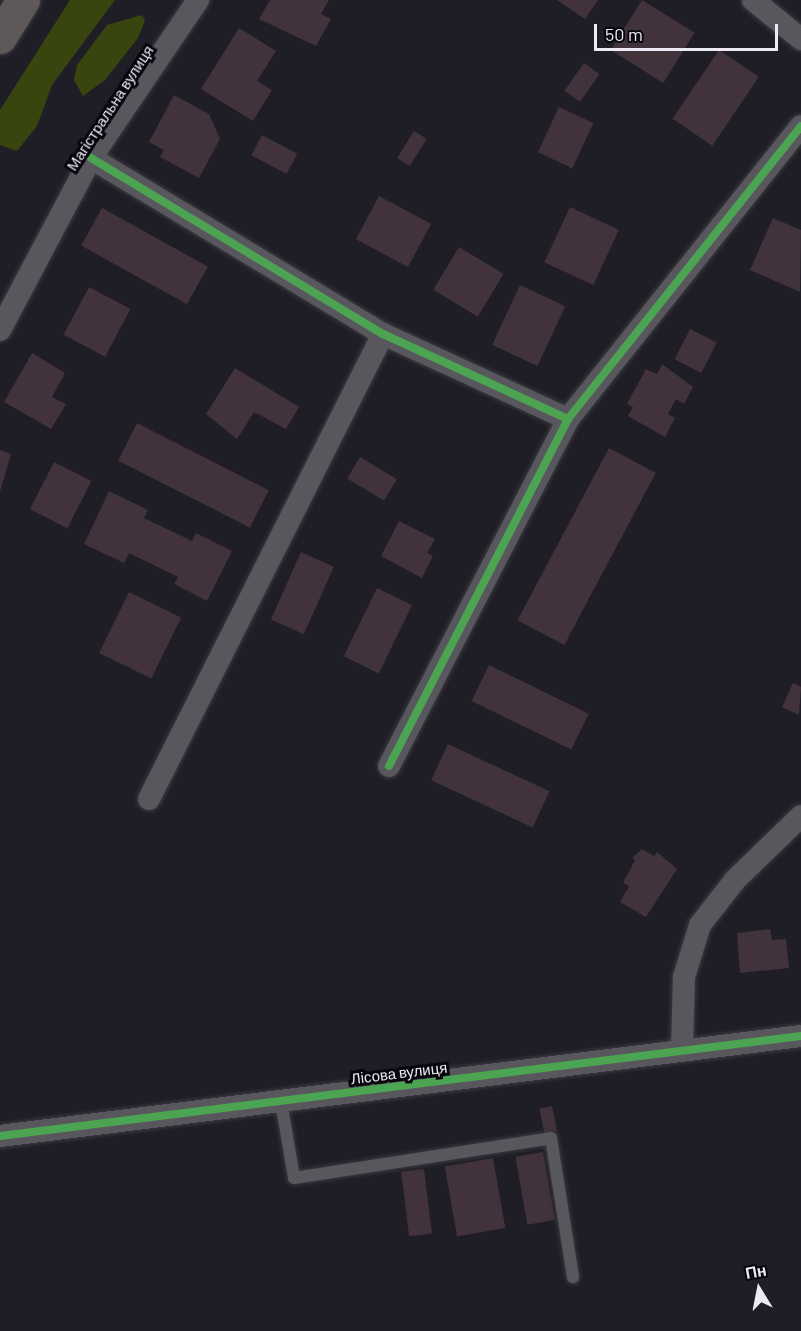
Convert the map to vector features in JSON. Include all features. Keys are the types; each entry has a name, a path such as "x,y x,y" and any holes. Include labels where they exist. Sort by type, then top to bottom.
{"highway":[{"path":"0,37 23,0"}],"street":[{"name":"Магістральна вулиця","path":"0,330 91,158 198,0"},
{"path":"753,0 801,39"},
{"path":"389,766 568,419 801,126"},
{"path":"91,158 382,334 568,419"},
{"path":"149,799 382,334"},
{"path":"682,1051 684,976 700,925 735,880 801,816"},
{"name":"Лісова вулиця","path":"0,1136 801,1036"}],"lane":[{"path":"281,1101 294,1178 551,1138 573,1277"}],"green space":[{"path":"70,0 115,0 52,85 37,126 17,151 0,145 0,110"},
{"path":"142,15 145,21 138,38 105,80 83,96 74,80 77,65 107,25"}],"building":[{"path":"270,0 329,0 321,14 331,19 316,46 259,19"},
{"path":"557,0 598,0 585,19"},
{"path":"642,0 695,33 663,83 611,50"},
{"path":"239,28 276,51 257,81 272,90 253,121 201,89"},
{"path":"719,50 759,77 712,146 673,119"},
{"path":"584,63 600,74 580,102 564,91"},
{"path":"174,95 209,114 220,139 199,178 160,157 164,150 149,142"},
{"path":"559,107 593,123 572,168 538,152"},
{"path":"414,131 427,139 410,166 397,158"},
{"path":"262,135 297,154 287,174 251,155"},
{"path":"379,196 431,224 408,267 356,239"},
{"path":"570,207 619,230 593,285 544,262"},
{"path":"102,208 208,267 187,304 81,246"},
{"path":"773,218 801,230 800,292 750,270"},
{"path":"459,247 504,274 478,317 433,290"},
{"path":"520,285 565,306 537,366 492,345"},
{"path":"89,287 130,309 105,357 64,335"},
{"path":"690,329 717,343 701,373 675,359"},
{"path":"32,353 65,373 52,397 66,404 51,429 4,402"},
{"path":"662,364 693,387 684,404 676,399 668,414 675,418 665,437 628,416 633,407 627,404 646,369 657,374"},
{"path":"235,368 299,407 286,429 254,412 237,439 206,414"},
{"path":"137,423 269,490 250,528 118,460"},
{"path":"609,448 656,473 564,645 517,620"},
{"path":"0,450 11,454 0,492"},
{"path":"360,457 397,479 384,501 347,478"},
{"path":"54,462 91,481 67,528 30,509"},
{"path":"109,491 148,510 144,518 192,541 196,533 232,551 207,601 174,584 178,577 129,553 124,563 84,544"},
{"path":"399,521 435,539 427,553 433,556 422,578 381,556"},
{"path":"301,552 334,567 304,634 271,620"},
{"path":"377,588 412,605 379,673 344,656"},
{"path":"129,592 181,617 151,679 99,653"},
{"path":"489,665 589,714 571,750 471,701"},
{"path":"793,683 801,687 799,715 782,707"},
{"path":"448,744 550,791 533,828 431,780"},
{"path":"642,849 654,856 657,852 677,869 646,917 620,902 629,886 623,883 635,860 632,858"},
{"path":"770,929 772,940 786,939 789,968 740,973 737,933"},
{"path":"552,1106 557,1130 544,1133 539,1109"},
{"path":"543,1152 555,1220 527,1225 515,1157"},
{"path":"493,1158 505,1228 457,1236 445,1167"},
{"path":"424,1169 432,1234 409,1236 401,1172"}],"cycle path":[{"path":"389,766 568,419 801,126"},
{"path":"91,158 383,334 568,419"},
{"path":"0,1136 801,1036"}]}
